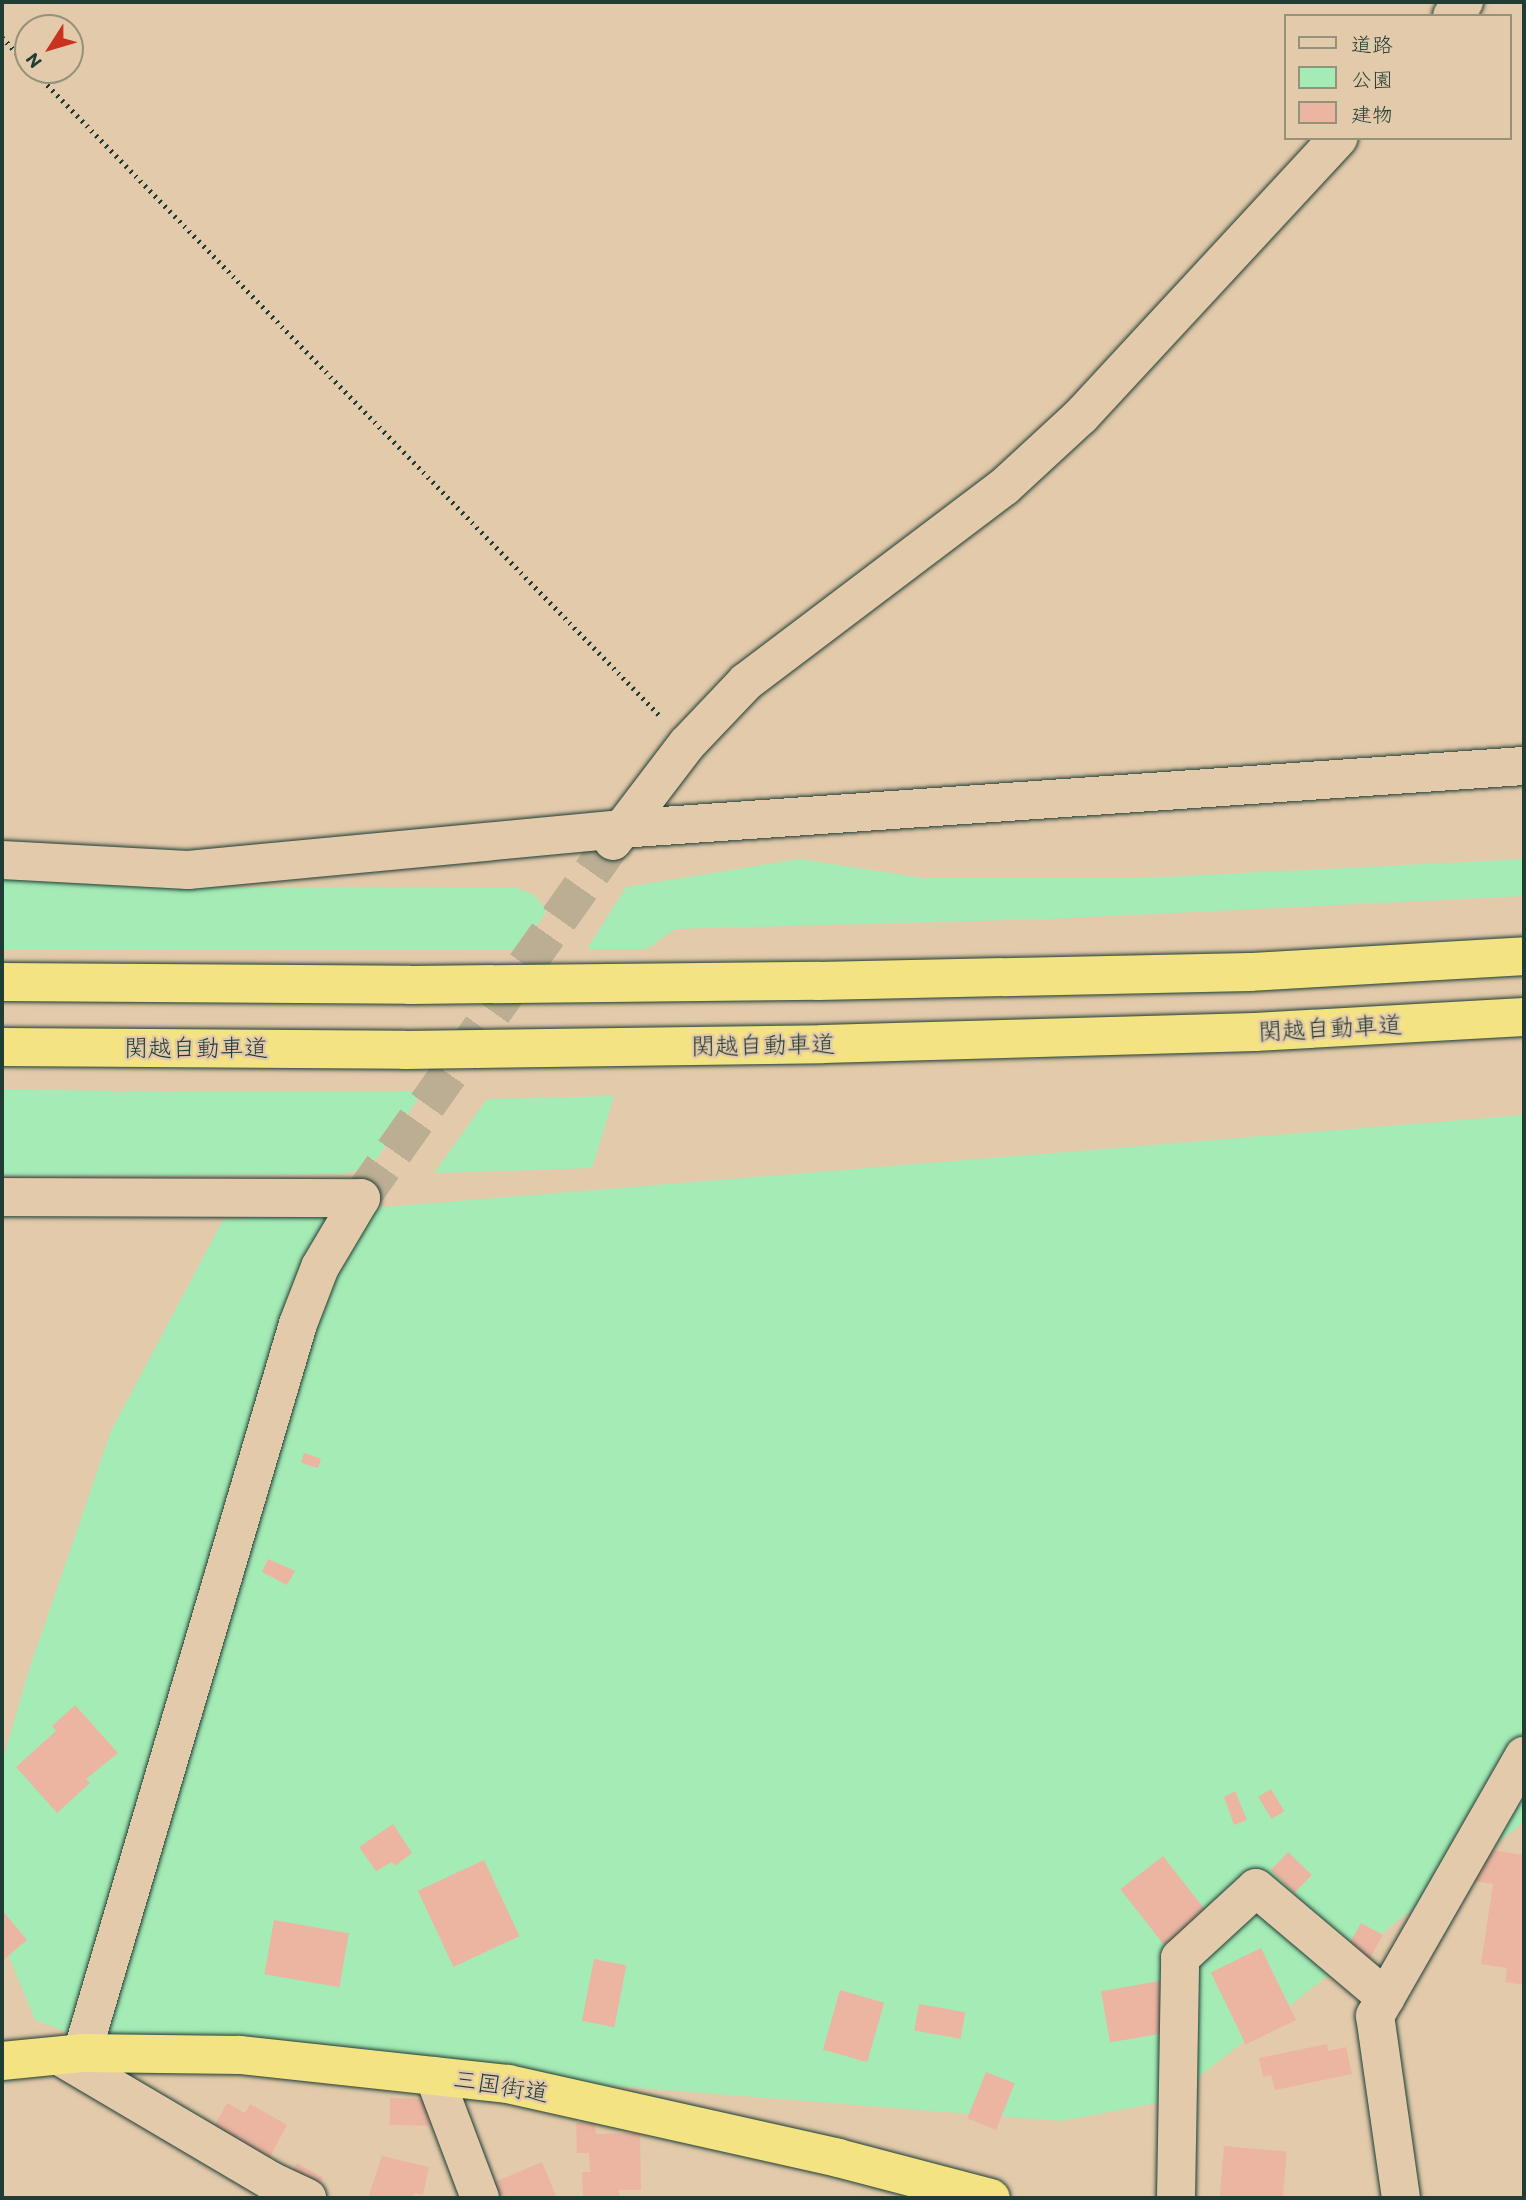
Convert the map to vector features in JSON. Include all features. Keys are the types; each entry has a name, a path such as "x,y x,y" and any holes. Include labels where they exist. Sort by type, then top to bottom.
{"highway":[{"path":"2,982 423,985 818,981 1250,972 1524,956"},
{"name":"関越自動車道","path":"2,1046 405,1050 822,1044 1255,1032 1524,1017"},
{"name":"三国街道","path":"2,2061 71,2054 240,2055 509,2084 838,2158 991,2198"}],"street":[{"path":"615,837 687,744 746,682 1004,487 1081,416 1336,140"},
{"path":"2,860 188,870 1524,766"},
{"path":"2,1197 361,1198 320,1267 298,1324 71,2054 271,2181 307,2198"},
{"path":"1401,2198 1375,2017 1524,1756"},
{"path":"1175,2198 1180,1958 1256,1888 1386,1998"},
{"path":"434,2076 480,2198"}],"path":[{"path":"2,37 14,50"},
{"path":"47,84 687,744"}],"green space":[{"path":"800,859 922,878 1143,878 1524,859 1524,896 1046,919 675,929 647,949 587,949 626,887"},
{"path":"2,877 175,887 517,888 534,895 547,910 522,950 2,950"},
{"path":"2,1089 423,1092 371,1167 343,1174 20,1176 2,1174"},
{"path":"614,1096 592,1168 434,1173 487,1099"},
{"path":"1524,1115 1524,1822 1168,2101 1061,2121 104,2046 35,2020 5,1947 2,1926 2,1762 30,1667 111,1431 223,1220"}],"building":[{"path":"304,1453 321,1459 318,1468 301,1462"},
{"path":"268,1559 295,1571 287,1585 262,1572"},
{"path":"75,1705 118,1753 86,1779 90,1783 57,1813 16,1767 56,1731 52,1726"},
{"path":"1271,1789 1284,1811 1272,1819 1258,1797"},
{"path":"1235,1791 1247,1820 1234,1825 1224,1797"},
{"path":"393,1824 412,1853 395,1866 392,1862 376,1871 359,1847"},
{"path":"1478,1848 1524,1855 1524,1985 1505,1982 1507,1968 1481,1964 1493,1884 1473,1881"},
{"path":"1288,1852 1312,1875 1294,1893 1271,1870"},
{"path":"1163,1856 1207,1913 1165,1946 1120,1889"},
{"path":"484,1860 519,1936 453,1967 418,1891"},
{"path":"2,1910 27,1940 2,1961"},
{"path":"274,1920 349,1933 339,1987 264,1974"},
{"path":"1361,1923 1383,1935 1367,1963 1345,1951"},
{"path":"1261,1948 1296,2020 1246,2044 1211,1973"},
{"path":"594,1959 626,1965 614,2027 582,2021"},
{"path":"1165,1980 1174,2031 1110,2042 1101,1991"},
{"path":"840,1990 884,2003 867,2062 823,2050"},
{"path":"919,2004 965,2012 961,2039 914,2031"},
{"path":"1327,2044 1328,2051 1346,2047 1352,2074 1275,2090 1271,2075 1263,2077 1259,2058"},
{"path":"986,2072 1015,2084 996,2130 967,2118"},
{"path":"390,2098 429,2099 429,2126 390,2125"},
{"path":"227,2103 245,2113 250,2104 287,2125 263,2170 207,2139"},
{"path":"576,2123 595,2123 596,2134 640,2133 641,2190 619,2190 620,2198 583,2198 582,2172 590,2172 589,2153 577,2153"},
{"path":"1224,2146 1287,2151 1283,2198 1219,2198"},
{"path":"382,2156 429,2167 423,2195 414,2193 413,2198 368,2198"},
{"path":"542,2162 557,2198 496,2198 490,2184"},
{"path":"297,2163 323,2178 315,2191 290,2176"}],"tunnel":[{"path":"361,1198 610,846"}]}
